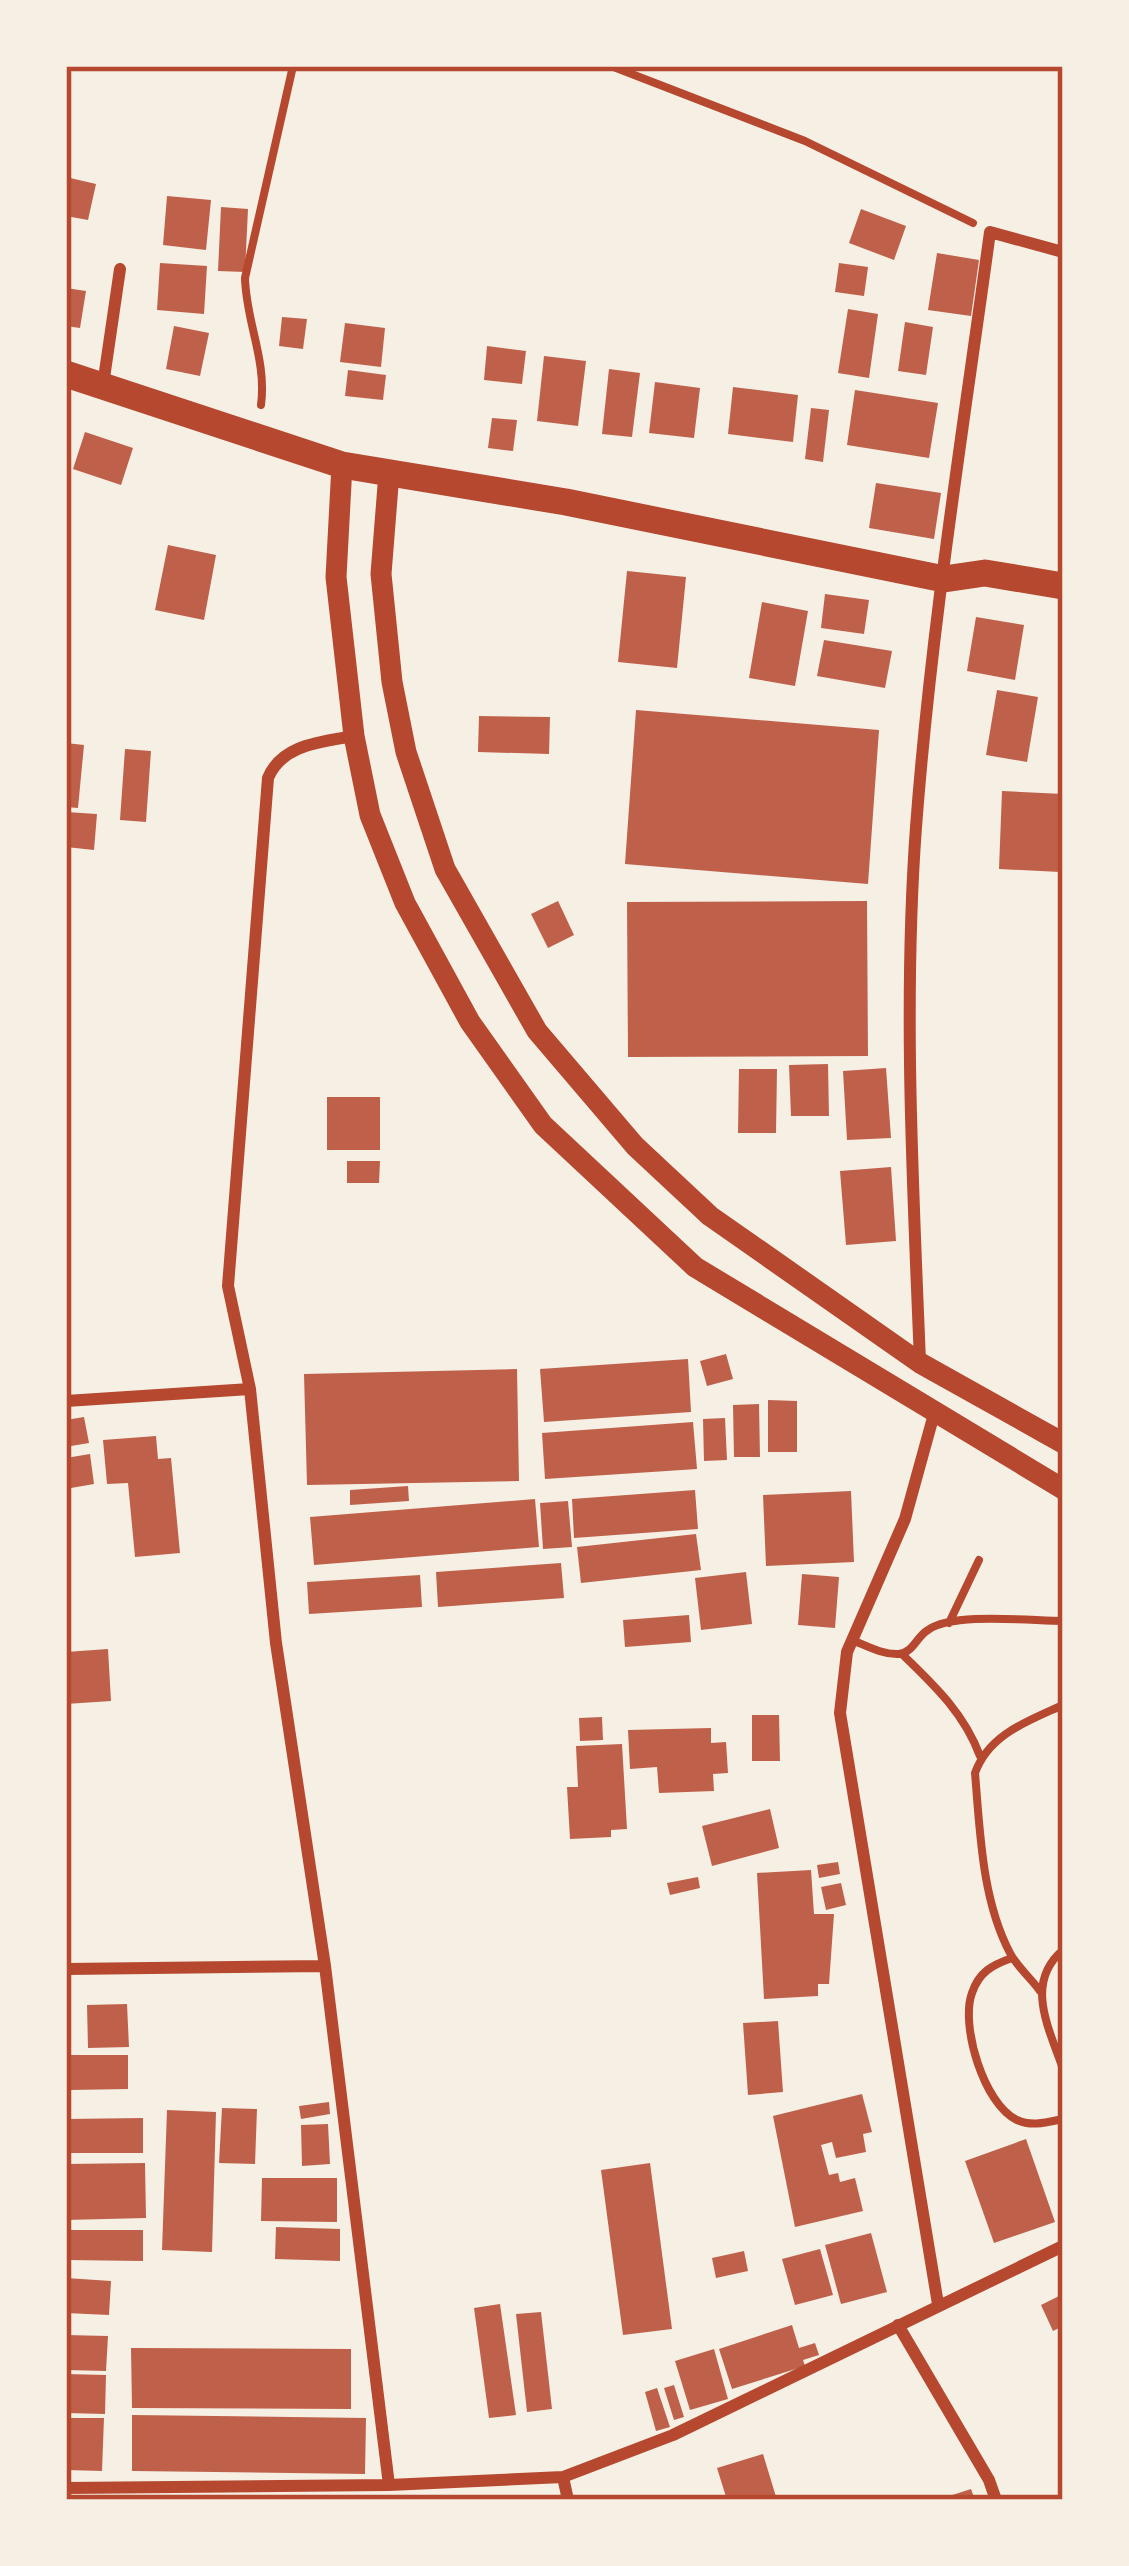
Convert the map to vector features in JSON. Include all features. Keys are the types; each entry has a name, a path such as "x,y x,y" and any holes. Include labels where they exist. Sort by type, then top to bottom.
{"main road":[{"path":"66,374 342,465 566,502 944,579 985,573 1063,586"}],"street":[{"path":"920,1363 910,1042 916,828 944,579 990,232 1063,251"},
{"path":"103,386 121,269"},
{"path":"342,465 336,577 354,736 370,814 405,903 470,1022 543,1125 695,1267 1063,1489"},
{"path":"389,473 381,574 392,682 406,752 445,869 537,1030 634,1146 710,1216 920,1363 1063,1443"},
{"path":"354,736 286,754 273,765 268,778 228,1286 250,1389 276,1643 326,1966 389,2485"},
{"path":"66,1401 250,1389"},
{"path":"934,1414 905,1519 847,1652 840,1713 938,2304"},
{"path":"66,1969 326,1966"},
{"path":"66,2488 170,2494 563,2477 673,2435 1063,2246"},
{"path":"898,2325 996,2500"},
{"path":"563,2477 568,2500"}],"lane":[{"path":"949,1624 979,1560"},
{"path":"852,1640 902,1654 928,1629 949,1624 996,1619 1063,1621"},
{"path":"902,1654 958,1712 981,1757"},
{"path":"1063,1705 995,1740 975,1773 988,1886 1012,1958 1040,1991 1063,2069"},
{"path":"1040,1991 1048,1963 1063,1950"},
{"path":"1012,1958 989,1966 970,1996 971,2037 982,2075 1000,2107 1018,2120 1039,2124 1063,2119"}],"path":[{"path":"250,436 264,380 245,303 245,278 292,66"},
{"path":"610,66 805,141 990,232"}],"building":[{"path":"66,177 96,184 88,220 66,216"},
{"path":"167,196 211,200 206,250 163,245"},
{"path":"221,207 248,209 245,272 218,271"},
{"path":"861,209 906,226 894,260 849,243"},
{"path":"937,253 979,260 971,316 928,310"},
{"path":"160,263 207,266 204,314 157,310"},
{"path":"839,263 868,267 864,296 835,292"},
{"path":"66,288 86,291 80,328 66,326"},
{"path":"848,309 878,314 869,378 838,373"},
{"path":"282,317 307,319 303,349 279,346"},
{"path":"905,322 933,327 926,375 898,371"},
{"path":"345,323 385,328 381,367 340,362"},
{"path":"174,326 209,333 200,376 166,369"},
{"path":"487,346 526,351 522,384 484,380"},
{"path":"544,356 586,361 578,426 537,421"},
{"path":"609,369 640,373 632,437 602,434"},
{"path":"348,370 386,375 383,400 345,396"},
{"path":"655,382 700,388 694,438 649,433"},
{"path":"733,387 798,395 793,442 728,434"},
{"path":"855,390 938,403 929,458 847,445"},
{"path":"811,408 829,410 823,462 805,459"},
{"path":"492,418 517,420 513,451 488,448"},
{"path":"85,432 133,448 121,485 73,469"},
{"path":"876,483 941,493 934,539 869,528"},
{"path":"168,545 216,555 204,620 155,610"},
{"path":"627,571 686,577 677,668 618,662"},
{"path":"825,594 869,600 864,634 821,628"},
{"path":"762,602 808,611 795,686 749,678"},
{"path":"976,617 1024,625 1015,680 967,671"},
{"path":"824,640 892,651 885,688 817,676"},
{"path":"997,690 1038,697 1027,762 986,755"},
{"path":"636,710 879,730 868,884 625,864"},
{"path":"479,716 550,717 549,754 478,752"},
{"path":"66,743 84,745 78,808 66,807"},
{"path":"125,749 151,751 146,822 120,820"},
{"path":"1002,791 1063,794 1060,872 999,869"},
{"path":"66,812 97,814 94,850 66,847"},
{"path":"558,901 574,935 548,948 531,914"},
{"path":"867,901 868,1056 628,1057 627,902"},
{"path":"828,1064 829,1116 791,1116 789,1065"},
{"path":"886,1068 891,1138 847,1140 843,1071"},
{"path":"739,1069 777,1069 776,1133 738,1133"},
{"path":"327,1097 380,1097 380,1150 327,1150"},
{"path":"347,1161 380,1161 379,1183 347,1183"},
{"path":"891,1167 896,1241 846,1245 840,1171"},
{"path":"726,1354 733,1379 707,1386 700,1361"},
{"path":"688,1359 691,1412 544,1422 540,1369"},
{"path":"517,1369 519,1481 307,1485 304,1374"},
{"path":"768,1400 797,1401 797,1452 768,1452"},
{"path":"759,1404 760,1457 734,1457 733,1405"},
{"path":"84,1417 89,1443 71,1446 66,1420"},
{"path":"725,1418 727,1460 704,1461 703,1419"},
{"path":"693,1422 697,1469 545,1479 542,1433"},
{"path":"156,1436 158,1459 171,1458 180,1553 135,1557 128,1483 107,1484 103,1440"},
{"path":"90,1454 94,1484 71,1488 66,1458"},
{"path":"408,1486 409,1501 350,1505 350,1490"},
{"path":"695,1490 698,1529 574,1538 572,1499"},
{"path":"851,1491 854,1562 766,1566 763,1495"},
{"path":"535,1499 539,1547 314,1565 310,1517"},
{"path":"568,1501 572,1547 543,1549 540,1503"},
{"path":"696,1534 701,1570 581,1583 577,1547"},
{"path":"561,1563 564,1598 438,1607 436,1572"},
{"path":"746,1572 752,1624 701,1630 695,1578"},
{"path":"802,1574 839,1577 835,1628 798,1625"},
{"path":"420,1575 422,1607 309,1614 307,1582"},
{"path":"689,1615 691,1642 625,1647 623,1620"},
{"path":"108,1649 111,1701 66,1704 66,1652"},
{"path":"752,1715 779,1715 780,1761 752,1761"},
{"path":"602,1717 603,1740 580,1741 579,1718"},
{"path":"711,1728 711,1743 726,1742 728,1773 713,1774 714,1791 659,1793 657,1767 630,1769 628,1730"},
{"path":"622,1744 627,1829 611,1830 611,1837 570,1839 567,1787 578,1787 576,1746"},
{"path":"770,1809 779,1848 712,1866 702,1826"},
{"path":"838,1862 840,1874 819,1878 817,1865"},
{"path":"811,1870 814,1914 834,1914 829,1984 818,1984 818,1996 764,1999 757,1873"},
{"path":"698,1877 700,1888 670,1895 667,1883"},
{"path":"841,1883 846,1905 826,1910 821,1887"},
{"path":"127,2004 129,2047 88,2048 87,2005"},
{"path":"778,2021 783,2092 748,2095 743,2023"},
{"path":"70,2055 128,2055 128,2089 71,2090"},
{"path":"862,2094 872,2132 863,2134 866,2152 836,2158 832,2142 821,2145 829,2175 838,2173 840,2182 855,2178 863,2211 795,2227 773,2116"},
{"path":"329,2102 330,2114 301,2119 299,2106"},
{"path":"222,2108 257,2109 255,2164 219,2163"},
{"path":"167,2110 216,2112 212,2252 162,2250"},
{"path":"143,2118 143,2153 66,2153 66,2119"},
{"path":"328,2124 330,2164 302,2166 301,2125"},
{"path":"1026,2139 1055,2222 994,2243 965,2161"},
{"path":"145,2163 146,2218 66,2220 66,2164"},
{"path":"650,2163 672,2329 623,2335 601,2170"},
{"path":"262,2178 337,2178 337,2222 261,2221"},
{"path":"276,2227 340,2229 340,2261 275,2259"},
{"path":"66,2230 143,2230 143,2261 66,2260"},
{"path":"871,2233 887,2292 841,2304 825,2245"},
{"path":"820,2249 833,2295 795,2305 782,2259"},
{"path":"744,2251 748,2271 716,2278 712,2258"},
{"path":"66,2278 111,2281 109,2315 66,2313"},
{"path":"1063,2294 1063,2326 1053,2331 1041,2305"},
{"path":"500,2304 516,2415 489,2418 474,2308"},
{"path":"541,2312 552,2409 527,2412 516,2314"},
{"path":"792,2325 799,2348 815,2343 819,2355 803,2360 805,2366 732,2389 719,2349"},
{"path":"66,2335 108,2336 106,2371 66,2370"},
{"path":"131,2348 351,2349 351,2409 132,2408"},
{"path":"714,2349 728,2399 690,2410 675,2361"},
{"path":"66,2374 106,2375 105,2414 66,2413"},
{"path":"674,2385 684,2417 674,2420 664,2388"},
{"path":"657,2388 670,2427 656,2431 645,2392"},
{"path":"132,2415 366,2418 365,2474 132,2471"},
{"path":"66,2418 104,2418 102,2471 66,2470"},
{"path":"763,2454 777,2500 727,2500 717,2468"},
{"path":"971,2489 975,2500 940,2500 940,2499"}]}
